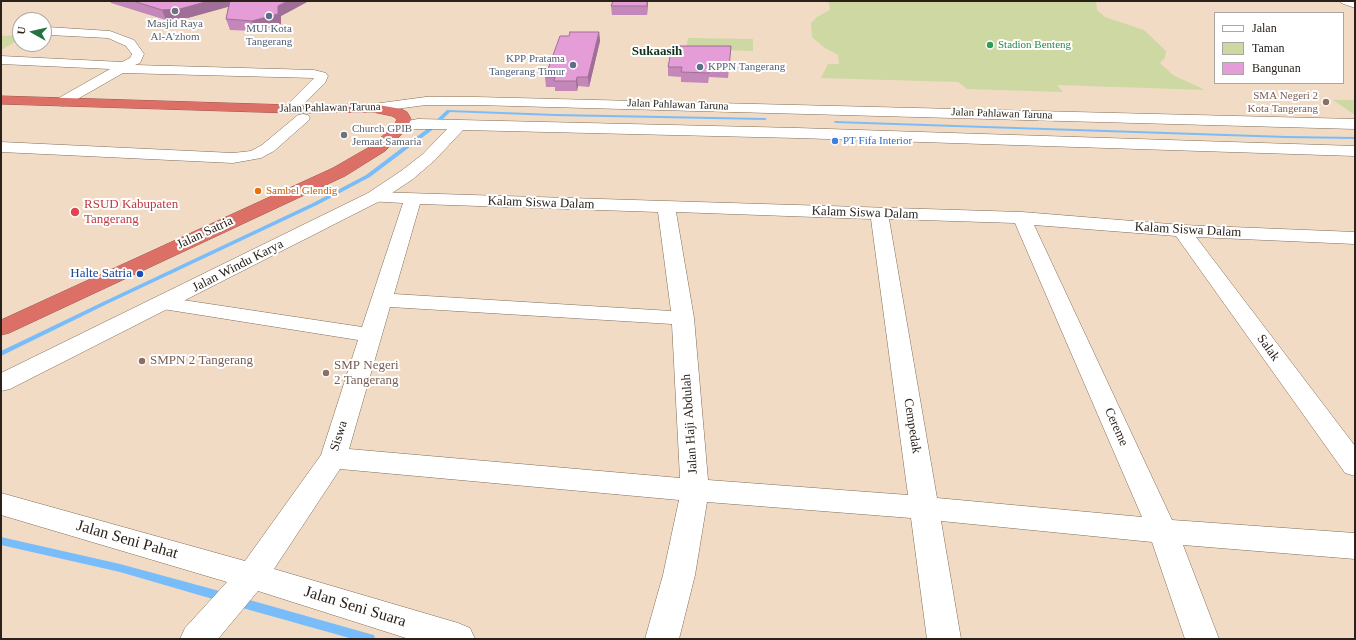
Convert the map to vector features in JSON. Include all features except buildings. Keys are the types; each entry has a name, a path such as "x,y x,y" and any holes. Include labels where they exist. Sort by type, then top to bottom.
{"highway":[{"name":"Jalan Pahlawan Taruna","path":"1,100 297,114 395,122 402,126"},
{"name":"Jalan Pahlawan Taruna","path":"1,108 297,114 373,108"},
{"path":"373,108 396,112 402,115 404,122 402,126"},
{"name":"Jalan Satria","path":"1,328 339,172 379,148 402,126"}],"street":[{"path":"1345,1 1355,5"},
{"path":"52,31 101,34 124,40 130,43 138,54 135,60 62,102"},
{"path":"1,56 12,50"},
{"path":"1,60 122,68 314,74 321,76 320,80 297,114 268,148 255,155 233,158 1,147"},
{"name":"Jalan Pahlawan Taruna","path":"373,108 426,101 476,101 790,108 1147,122 1355,124"},
{"path":"790,108 797,133"},
{"path":"1147,122 1167,143"},
{"name":"Jalan Pahlawan Taruna","path":"402,126 418,124 797,133 1167,143 1355,151"},
{"name":"Jalan Windu Karya","path":"1,383 374,197 407,175 429,157 454,125"},
{"name":"Kalam Siswa Dalam","path":"374,197 1022,218 1182,231 1355,238"},
{"name":"Siswa","path":"200,636 247,582 333,458 413,199"},
{"name":"Jalan Haji Abdulah","path":"662,639 679,575 695,490 683,318 666,206"},
{"name":"Cempedak","path":"879,213 944,639"},
{"name":"Cereme","path":"1022,218 1163,531 1202,639"},
{"name":"Salak","path":"1182,231 1355,466"},
{"path":"381,300 683,318"},
{"path":"164,303 370,335"},
{"path":"333,458 695,490 925,508 1163,531 1355,546"},
{"name":"Jalan Seni Pahat","path":"1,504 247,582"},
{"name":"Jalan Seni Suara","path":"247,582 458,639"}],"green space":[{"name":"Stadion Benteng","path":"825,1 1096,1 1097,10 1105,17 1144,30 1166,51 1165,58 1160,63 1173,75 1205,90 1057,85 1063,92 967,89 958,82 821,78 828,64 839,64 838,55 825,48 812,37 811,23 817,17 830,10 829,3"},
{"path":"12,35 12,44 1,50 1,36"},
{"path":"688,38 753,39 753,51 686,49"},
{"path":"1333,100 1355,100 1355,115"}],"waterway":[{"path":"1,354 315,204 368,176 429,130 449,111 555,115 765,119"},
{"path":"836,122 1355,138"},
{"path":"1,541 120,568 223,597"},
{"path":"239,602 370,639"}],"place":[{"name":"Masjid Raya Al-A'zhom","path":"175,11"},
{"name":"MUI Kota Tangerang","path":"269,16"},
{"name":"Stadion Benteng","path":"990,45"},
{"name":"KPP Pratama Tangerang Timur","path":"573,65"},
{"name":"KPPN Tangerang","path":"700,67"},
{"name":"SMA Negeri 2 Kota Tangerang","path":"1326,102"},
{"name":"Church GPIB Jemaat Samaria","path":"344,135"},
{"name":"PT Fifa Interior","path":"835,141"},
{"name":"Sambel Glendig","path":"258,191"},
{"name":"RSUD Kabupaten Tangerang","path":"75,212"},
{"name":"Halte Satria","path":"140,274"},
{"name":"SMPN 2 Tangerang","path":"142,361"},
{"name":"SMP Negeri 2 Tangerang","path":"326,373"}],"district":[{"name":"Sukaasih","path":"657,52"}]}
